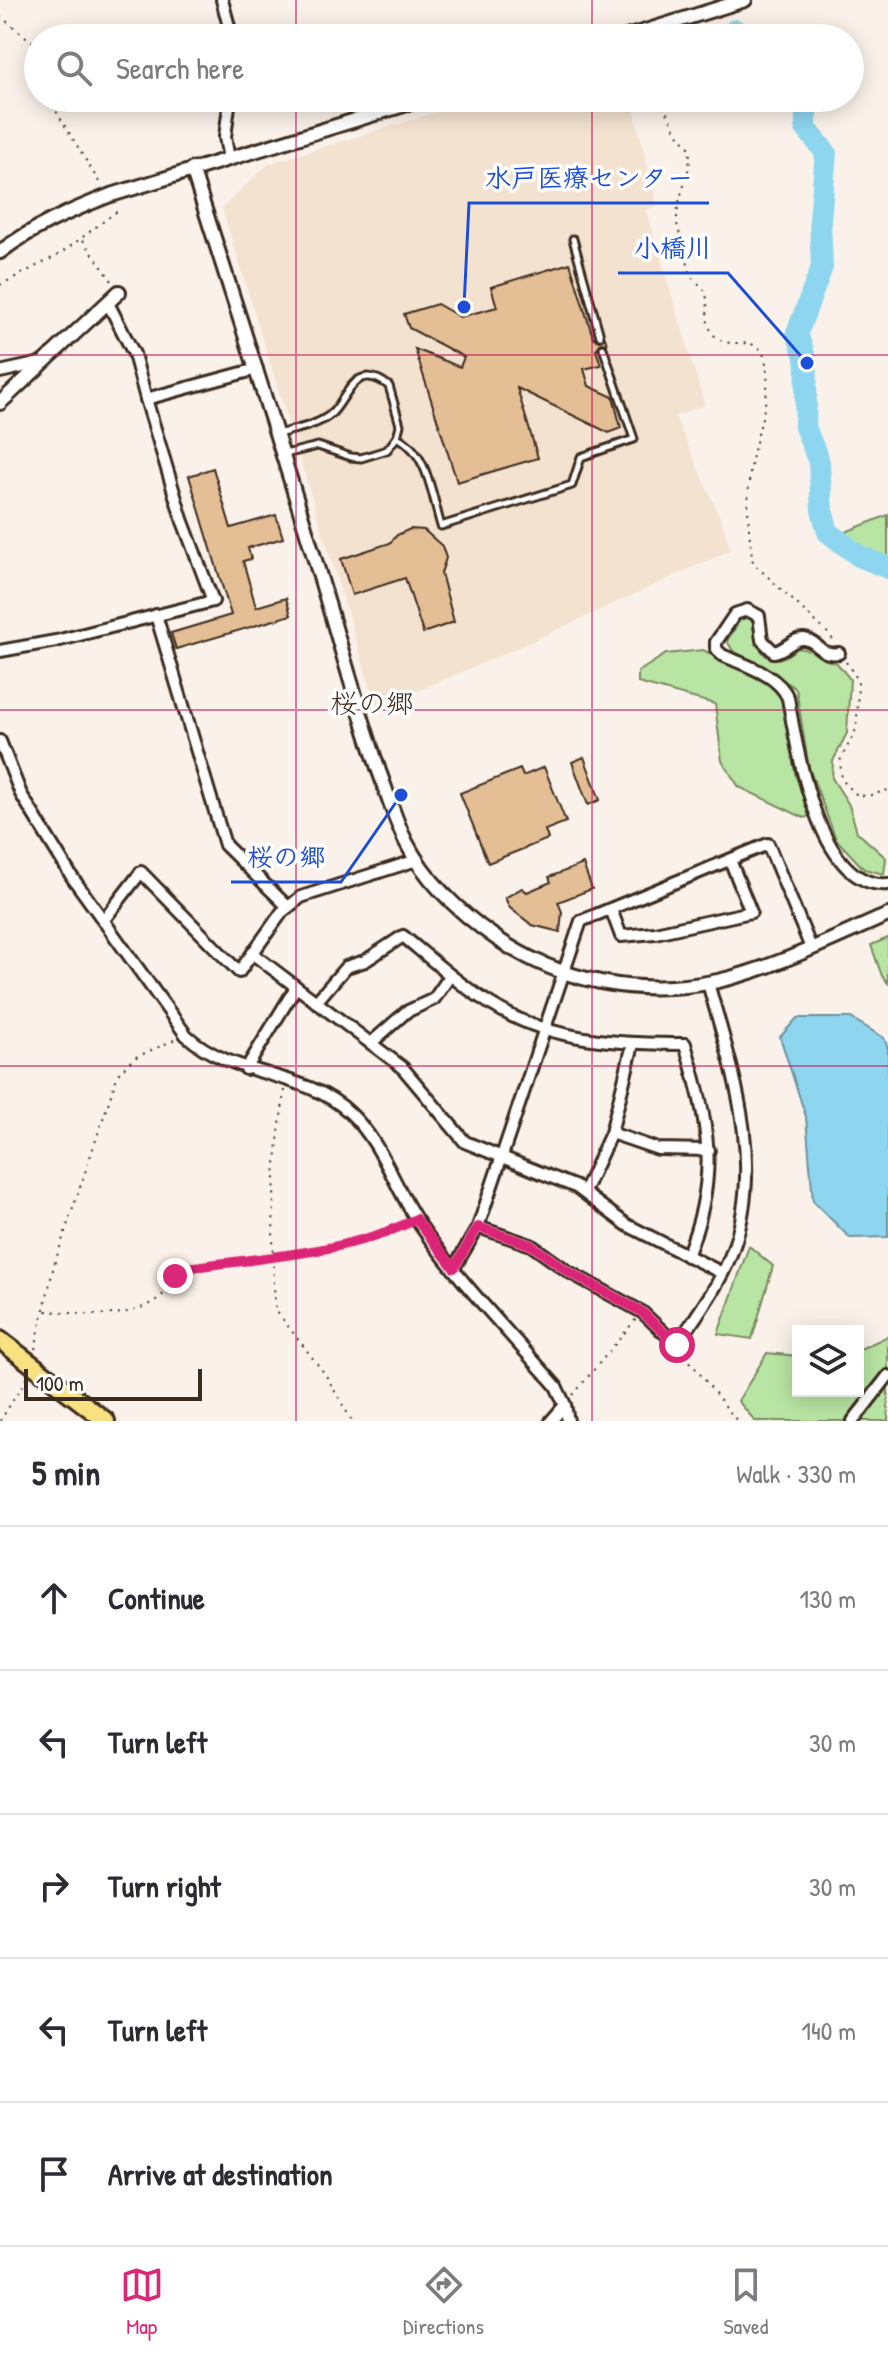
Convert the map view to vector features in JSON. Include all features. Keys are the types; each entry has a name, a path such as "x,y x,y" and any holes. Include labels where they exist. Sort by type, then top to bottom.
{"main road":[{"path":"0,1340 106,1421"}],"street":[{"path":"222,0 228,24"},
{"path":"668,24 745,0"},
{"path":"228,112 225,137 229,159"},
{"path":"0,252 30,231 108,196 382,112"},
{"path":"192,169 395,817 417,860 454,905 481,928 530,958 565,974 631,987 677,987 744,974 888,915"},
{"path":"0,403 119,292"},
{"path":"0,651 56,641 213,601 182,519 134,354 108,303"},
{"path":"0,372 46,362"},
{"path":"146,399 257,369"},
{"path":"839,653 824,653 805,639 798,639 786,649 774,652 762,640 759,616 747,610 735,614 716,642 716,649 722,655 772,678 784,688 801,773 829,846 855,876 875,884 888,884"},
{"path":"156,615 225,845 288,907"},
{"path":"0,741 21,794 103,921 186,1035 200,1048 246,1069 316,1090 349,1111 383,1157 416,1219 556,1386 568,1421"},
{"path":"454,1268 478,1227 581,921 768,844 811,948"},
{"path":"103,921 141,872 239,972 288,907 301,897 417,860"},
{"path":"611,909 621,936 655,933 751,912 730,860"},
{"path":"316,1002 346,967 365,961 403,936 450,976 514,1017 579,1036 633,1044 685,1044 703,1105 709,1150 709,1182 687,1256"},
{"path":"253,954 402,1067 465,1142 584,1192 627,1225 722,1273"},
{"path":"371,1043 406,1012 434,999 450,976"},
{"path":"478,1227 531,1245 569,1272 642,1312 677,1345 734,1248 746,1191 747,1155 741,1103 708,983"},
{"path":"246,1069 296,987"},
{"path":"584,1192 611,1133 633,1044"},
{"path":"611,1133 658,1149 709,1150"},
{"path":"853,1421 888,1376"},
{"path":"551,1421 565,1405"}],"lane":[{"path":"573,239 600,336"},
{"path":"397,437 406,441 419,455 441,526 572,485 581,457 634,439 603,348"},
{"path":"277,435 314,424 332,413 349,386 368,379 389,386 400,425 397,437 387,450 361,458 318,446 283,455"}],"path":[{"path":"0,16 24,35"},
{"path":"0,285 60,254 116,212 57,112"},
{"path":"667,112 676,131 689,147 689,167 678,205 677,227 687,253 689,272 704,290 708,322 715,339 723,343 751,343 760,347 766,360 766,396 751,466 747,512 753,563 831,636 858,680 855,732 840,761 842,780 857,795 868,796 888,790"},
{"path":"83,239 119,292"},
{"path":"0,1421 32,1364 54,1265 118,1074 134,1058 186,1035"},
{"path":"287,1081 277,1140 272,1256 277,1312 325,1374 352,1421"},
{"path":"43,1310 125,1313 157,1300 175,1276 186,1268 375,1238 416,1219"},
{"path":"565,1405 642,1312"},
{"path":"677,1345 737,1421"}],"shaded area":[{"path":"437,112 634,112 657,206 646,210 705,405 675,416 722,522 731,550 495,658 377,708 222,208 268,164"}],"green space":[{"path":"888,515 888,563 843,533"},
{"path":"748,617 753,622 756,641 765,655 778,659 796,648 810,650 823,659 837,663 850,679 847,733 833,761 832,778 849,805 857,832 886,858 884,874 864,869 836,839 809,768 796,689 765,667 733,651 727,641 740,620"},
{"path":"703,650 770,685 781,698 796,777 813,815 804,818 739,787 722,761 715,704 638,683 638,672 666,654"},
{"path":"888,938 888,983 882,976 871,945"},
{"path":"749,1246 773,1266 752,1339 718,1334"},
{"path":"888,1336 888,1421 755,1421 738,1401 767,1353 792,1355 792,1397 864,1397 864,1347"}],"water":[{"path":"797,1018 851,1018 884,1038 888,1048 888,1237 850,1238 813,1201 806,1117 780,1037"}],"building":[{"path":"570,263 593,337 599,341 605,338 607,344 601,343 596,350 601,365 584,369 589,386 613,397 621,428 609,433 517,388 538,458 457,482 415,349 460,367 464,357 409,328 404,314 437,304 460,317 497,307 491,287"},
{"path":"213,468 231,528 276,515 283,538 248,548 251,559 243,561 256,607 286,598 291,615 176,649 171,633 231,615 189,476"},
{"path":"410,529 424,530 442,546 446,558 441,573 454,622 423,633 405,578 352,595 341,559 390,543 397,535"},
{"path":"584,757 600,800 588,805 572,762"},
{"path":"544,767 566,822 545,830 548,839 488,863 460,793 520,769 523,776"},
{"path":"583,864 592,889 558,902 562,912 560,932 532,925 510,908 505,898 522,888 527,892 551,882 549,877"}],"waterway":[{"path":"806,112 806,128 826,153 820,219 822,267 797,333 807,363 805,427 819,462 822,510 828,532 859,556 888,568"}],"place":[{"name":"水戸医療センター","path":"464,307"},
{"name":"小橋川","path":"807,363"},
{"name":"桜の郷","path":"401,795"}],"district":[{"name":"桜の郷","path":"372,703"}],"route":[{"path":"175,1276 186,1268 375,1238 416,1219 454,1268 478,1227 531,1245 569,1272 642,1312 677,1345"}]}
